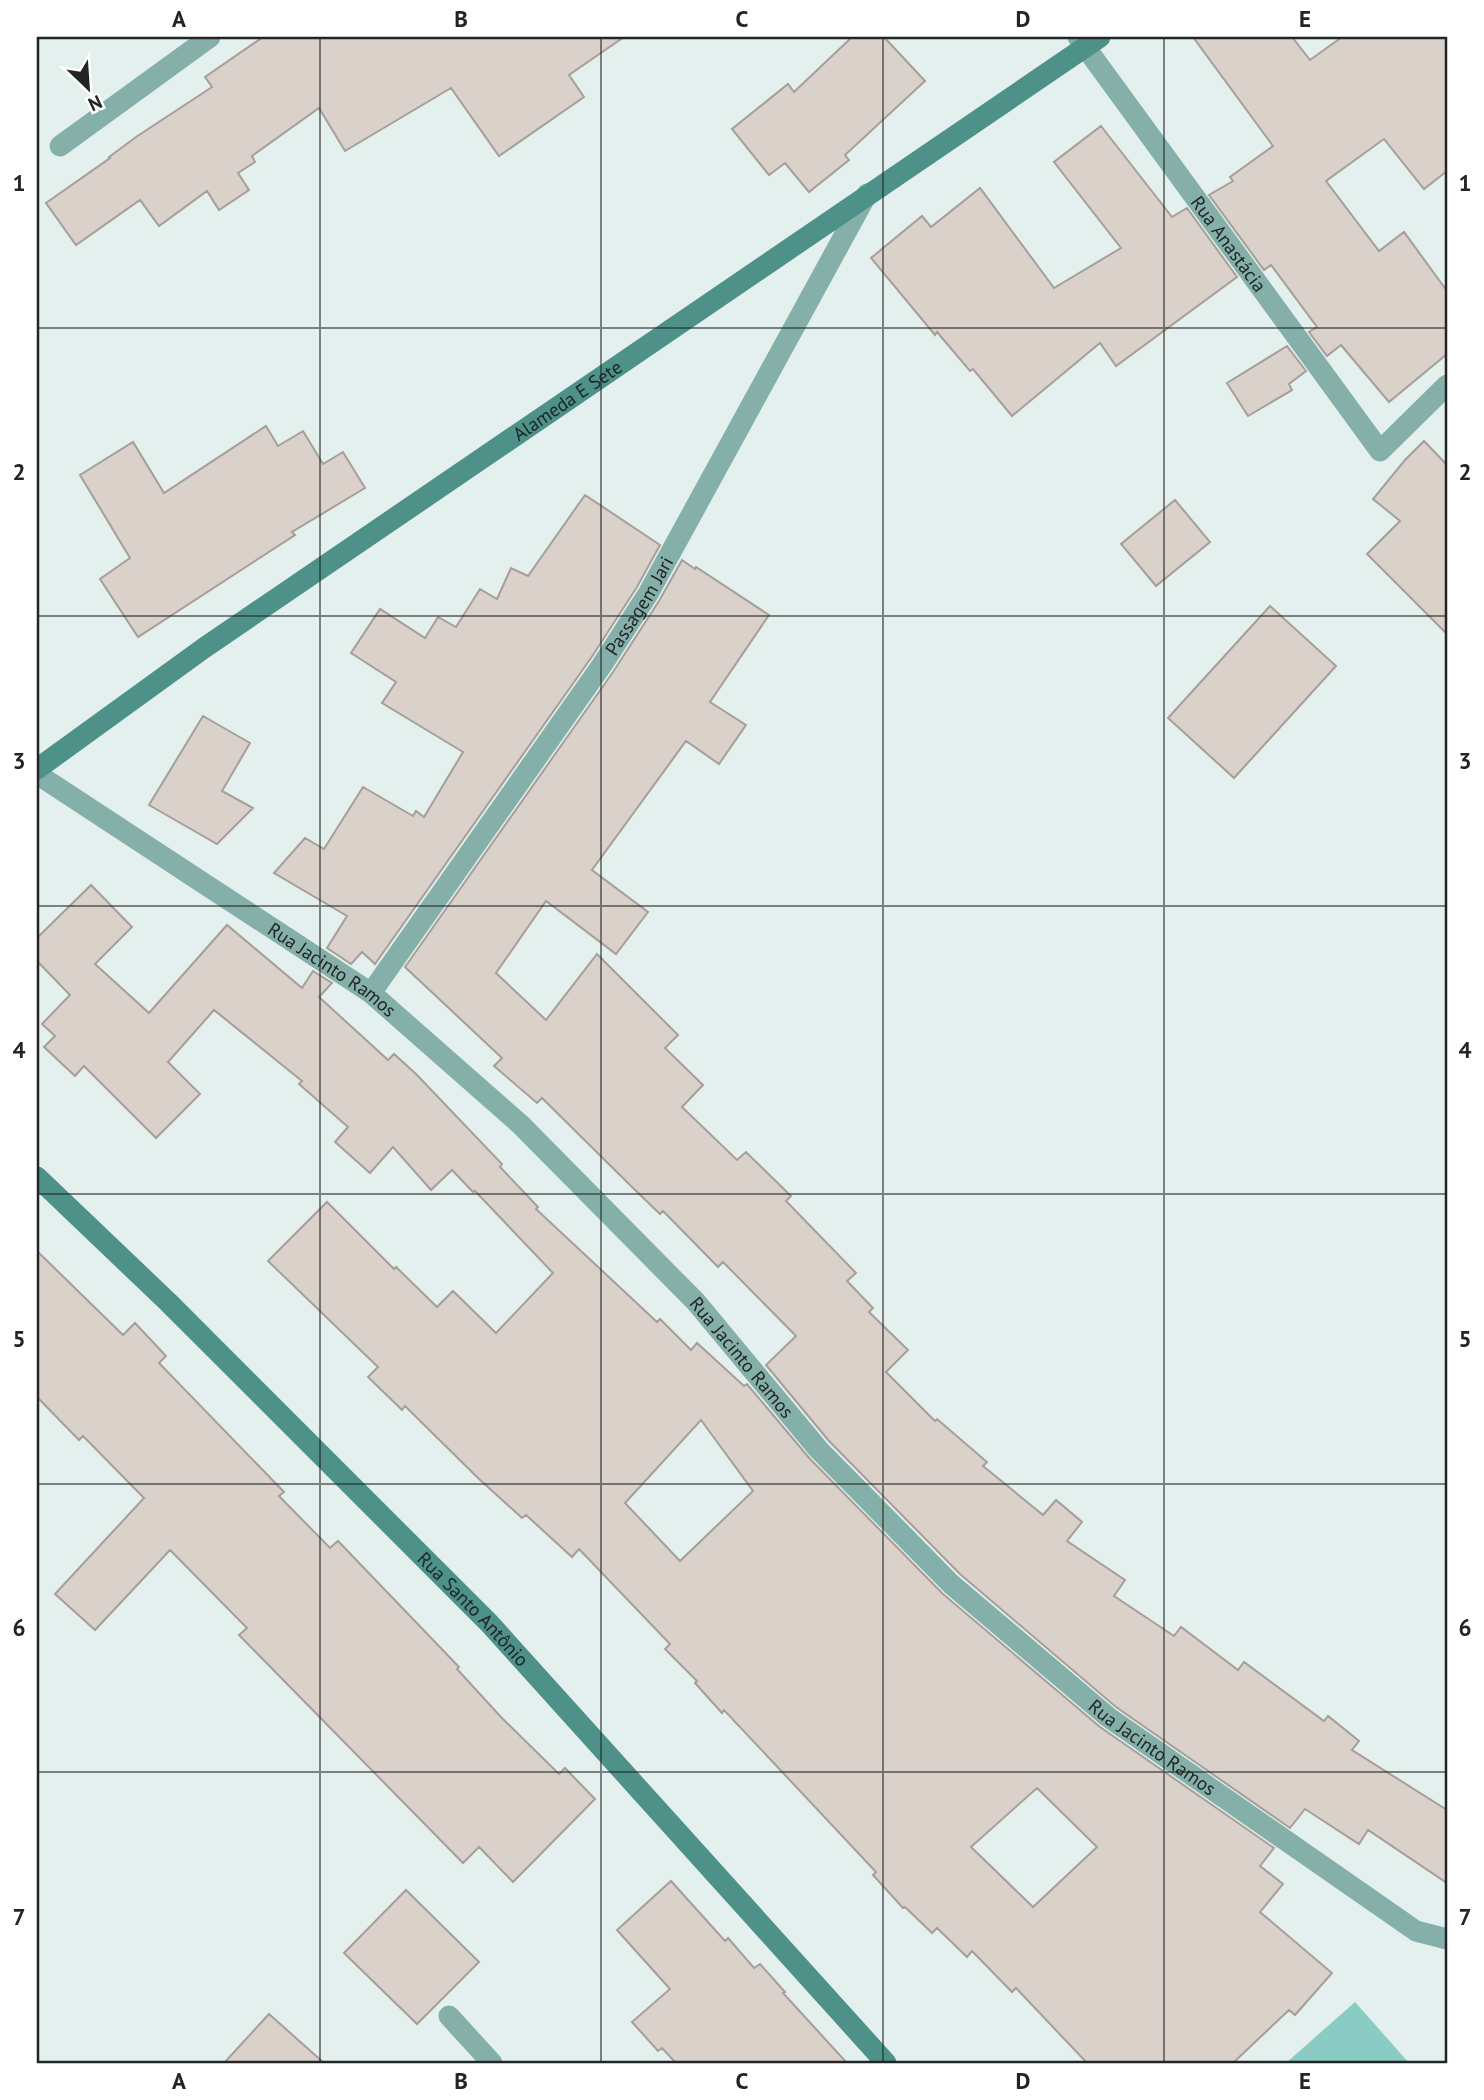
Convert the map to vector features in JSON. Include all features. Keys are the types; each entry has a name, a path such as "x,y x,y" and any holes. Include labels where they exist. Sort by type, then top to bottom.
{"street":[{"path":"60,146 210,37"},
{"name":"Alameda E Sete","path":"37,769 204,648 724,295 1088,41"},
{"name":"Rua Anastácia","path":"1088,41 1380,452 1447,385"},
{"name":"Passagem Jari","path":"371,993 602,665 648,594 867,194"},
{"name":"Rua Jacinto Ramos","path":"37,775 371,993 522,1125 696,1301 818,1450 951,1584 1108,1717 1416,1931 1447,1939"},
{"name":"Rua Santo Antônio","path":"37,1177 168,1302 489,1623 886,2063"},
{"path":"449,2016 492,2063"}],"shaded area":[{"path":"1355,2002 1409,2063 1286,2063"}],"building":[{"path":"263,37 624,37 569,75 584,97 499,156 451,88 345,151 319,108 252,156 255,162 238,173 249,190 219,210 207,191 159,226 140,200 76,245 46,203 136,137 212,87 205,77"},
{"path":"852,37 884,37 925,81 845,155 849,160 809,192 785,163 769,175 732,129 788,84 794,92"},
{"path":"1193,37 1292,37 1310,60 1342,37 1447,37 1447,171 1424,189 1384,139 1326,181 1379,251 1404,232 1447,291 1447,354 1389,402 1341,345 1327,356 1309,332 1317,327 1271,265 1264,270 1209,195 1233,181 1230,177 1273,146"},
{"path":"1101,126 1172,217 1187,208 1237,277 1116,366 1100,343 1012,416 973,369 970,371 937,332 935,335 871,258 922,216 931,227 980,188 1054,288 1121,248 1054,162"},
{"path":"1287,346 1306,371 1289,384 1292,390 1248,416 1227,383"},
{"path":"266,426 278,446 303,431 323,464 343,452 365,488 292,532 295,535 138,637 100,579 130,558 80,475 133,442 164,493"},
{"path":"1424,441 1447,465 1447,634 1367,554 1400,521 1373,499"},
{"path":"585,495 660,545 637,587 591,658 375,964 362,952 351,964 327,948 347,916 274,873 305,838 324,849 363,787 413,816 416,811 424,817 463,752 382,703 396,682 351,653 380,609 425,638 438,617 456,627 480,589 497,599 511,568 528,576"},
{"path":"1175,500 1210,542 1156,586 1121,544"},
{"path":"682,560 769,615 710,702 746,725 719,764 686,741 592,870 648,912 616,954 546,901 496,973 546,1020 597,954 678,1035 665,1048 703,1085 682,1107 737,1160 746,1152 791,1196 786,1201 856,1273 847,1281 873,1308 869,1312 908,1350 886,1372 935,1421 937,1419 987,1462 983,1466 1043,1515 1056,1500 1082,1522 1067,1541 1125,1580 1114,1596 1174,1636 1181,1627 1238,1670 1244,1662 1324,1721 1328,1716 1359,1741 1352,1750 1447,1810 1447,1883 1368,1830 1359,1844 1305,1809 1290,1828 1116,1707 960,1574 829,1441 766,1365 796,1336 723,1262 718,1267 663,1211 660,1214 542,1098 537,1103 494,1066 502,1058 405,967 613,672"},
{"path":"1270,606 1336,666 1234,778 1168,718"},
{"path":"203,716 250,743 222,791 253,808 217,844 149,805"},
{"path":"91,885 132,927 95,964 149,1013 227,925 302,988 313,971 332,983 319,997 388,1060 394,1054 416,1074 502,1164 500,1167 538,1207 536,1209 657,1322 660,1319 691,1350 697,1343 744,1386 747,1384 810,1459 943,1594 1100,1727 1274,1848 1260,1866 1283,1884 1260,1912 1332,1973 1295,2015 1289,2010 1233,2063 1087,2063 1016,1988 1012,1992 972,1951 967,1957 937,1928 932,1933 903,1908 873,1875 876,1872 724,1710 722,1713 695,1683 697,1681 665,1649 670,1644 579,1549 572,1557 526,1515 522,1518 405,1406 402,1410 368,1377 378,1367 268,1261 327,1202 394,1269 396,1267 437,1307 453,1291 496,1333 553,1273 452,1170 431,1190 393,1147 370,1173 335,1142 348,1127 299,1084 302,1081 214,1010 168,1062 200,1094 156,1138 84,1066 75,1076 44,1047 55,1036 42,1024 70,995 37,961 37,938","holes":["701,1420 753,1491 680,1561 625,1503","1037,1788 1097,1847 1033,1907 971,1847"]},
{"path":"37,1251 123,1335 135,1323 166,1356 159,1363 284,1492 279,1496 330,1548 338,1541 459,1667 457,1669 500,1716 559,1774 565,1768 595,1799 513,1882 479,1847 463,1863 239,1635 247,1628 170,1550 95,1630 55,1594 144,1498 83,1436 79,1440 37,1397"},
{"path":"671,1881 725,1941 728,1938 754,1968 760,1964 847,2063 676,2063 662,2048 658,2051 632,2022 670,1989 617,1930"},
{"path":"406,1890 479,1962 417,2024 344,1953"},
{"path":"269,2014 324,2063 224,2063"}]}
